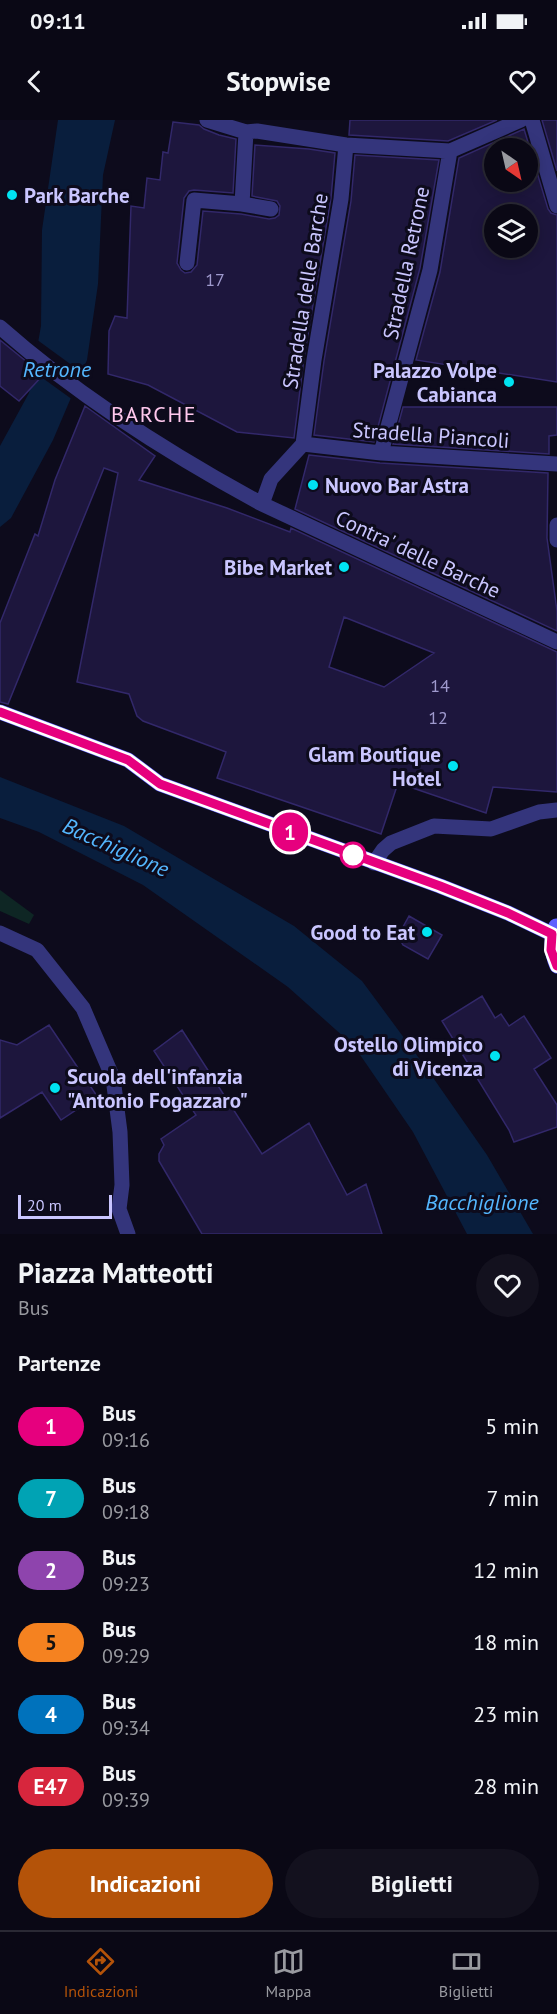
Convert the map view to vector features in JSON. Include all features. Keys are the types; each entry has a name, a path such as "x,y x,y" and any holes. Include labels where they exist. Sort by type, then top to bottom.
{"street":[{"path":"207,120 246,132 257,131 346,145 450,151 521,120"},
{"path":"532,120 557,206"},
{"path":"242,204 246,132"},
{"name":"Stradella delle Barche","path":"303,444 316,348 341,199 346,145"},
{"name":"Stradella Retrone","path":"381,453 430,270 450,151"},
{"path":"187,263 194,200 271,208"},
{"name":"Contra' delle Barche","path":"0,327 21,346 92,399 186,460 262,504 557,642"},
{"path":"262,504 270,478 303,444"},
{"name":"Stradella Piancoli","path":"303,444 381,453 557,464"},
{"path":"557,525 557,540"},
{"path":"0,712 128,760 160,784 555,929 551,950 557,966"},
{"path":"374,863 383,849 391,843 434,826 491,829 539,812 557,810"},
{"path":"0,933 38,950 83,1008 113,1078 120,1132 122,1185 119,1209 128,1234"}],"green space":[{"path":"0,890 34,915 29,924 0,911"}],"water":[{"name":"Retrone","path":"58,120 115,120 103,175 98,284 87,360 53,440 11,518 0,527 0,446 29,393 41,326 42,230"},
{"name":"Bacchiglione","path":"0,777 124,826 294,926 362,981 487,1155 533,1234 467,1234 413,1132 354,1046 288,987 143,885 39,832 0,818"}],"pier":[{"path":"36,339 84,374 73,400 30,369"}],"building":[{"path":"350,120 497,120 448,141 349,135"},
{"path":"542,120 557,120 557,171"},
{"path":"173,122 199,125 219,135 236,139 233,193 194,190 189,191 184,198 177,263 185,273 191,272 197,265 203,211 269,219 279,215 280,206 277,201 252,196 255,145 335,153 331,198 304,358 294,438 237,432 148,385 108,374 109,331 115,316 127,318 131,206 144,208 147,178 160,180 163,152 168,153"},
{"path":"524,129 527,138 504,138"},
{"path":"484,147 484,192 538,192 538,176 548,209 557,215 557,382 416,360 440,272 459,158"},
{"path":"355,155 439,160 420,268 374,442 314,435 351,201"},
{"path":"0,340 43,375 19,401 0,386"},
{"path":"85,406 155,456 139,480 227,508 290,532 291,528 557,652 557,792 493,787 486,813 398,783 381,834 217,778 226,752 143,721 137,716 129,694 77,682 118,473 104,468 8,704 0,702 0,623 35,534 38,536 55,480","holes":["344,617 434,653 384,687 329,667"]},
{"path":"403,407 557,407 557,435 549,436 549,454 393,444"},
{"path":"309,455 380,463 548,473 547,538 557,611 557,631 295,509"},
{"path":"409,916 442,935 428,959 403,945 398,936"},
{"path":"482,996 495,1018 501,1014 509,1026 524,1016 551,1058 534,1069 557,1105 557,1127 514,1142 509,1130 442,1021"},
{"path":"49,1025 97,1096 61,1120 42,1092 0,1118 0,1040 17,1045"},
{"path":"182,1030 262,1154 309,1123 347,1195 366,1184 382,1234 202,1234 159,1161 159,1154 164,1145 161,1139 196,1115 154,1051"}],"bus line":[{"name":"1","path":"0,712 128,760 160,784 508,913 552,934 551,950 557,966"}],"place":[{"name":"Park Barche","path":"12,195"},
{"name":"Palazzo Volpe Cabianca","path":"509,382"},
{"name":"Nuovo Bar Astra","path":"313,485"},
{"name":"Bibe Market","path":"344,567"},
{"name":"Glam Boutique Hotel","path":"453,766"},
{"name":"Good to Eat","path":"427,932"},
{"name":"Ostello Olimpico di Vicenza","path":"495,1056"},
{"name":"Scuola dell'infanzia \"Antonio Fogazzaro\"","path":"55,1088"}],"district":[{"name":"BARCHE","path":"154,414"}]}
